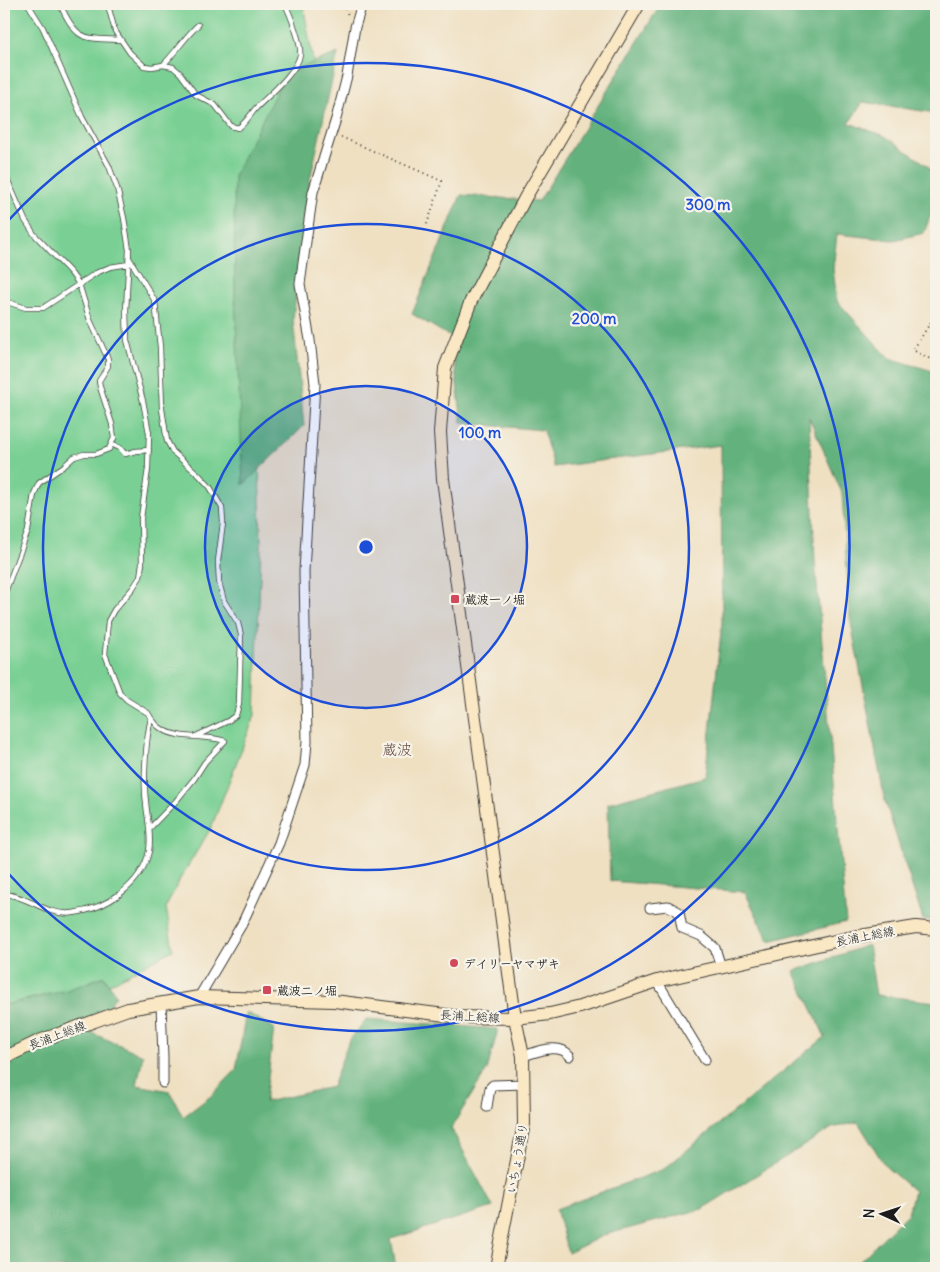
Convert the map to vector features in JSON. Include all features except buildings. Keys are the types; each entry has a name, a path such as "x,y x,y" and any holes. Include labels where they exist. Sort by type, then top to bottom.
{"street":[{"path":"199,997 242,924 267,870 279,843 305,765 307,742 304,571 315,384 310,340 300,284 313,192 332,133 347,76 355,27 362,4"},
{"name":"いちょう通り","path":"496,1268 524,1124 523,1056 515,1018 443,479 440,432 445,368 471,301 520,206 639,4"},
{"path":"650,908 668,906 679,912 682,928 701,936 715,948 721,967"},
{"name":"長浦上総線","path":"4,1058 39,1041 128,1009 199,997 334,1001 461,1017 515,1018 550,1014 580,1007 657,981 889,930 916,927 936,929"},
{"path":"657,981 705,1060"},
{"path":"161,1004 164,1057 163,1083"},
{"path":"523,1056 549,1049 566,1051 570,1056"},
{"path":"487,1107 490,1088 493,1086 524,1084"}],"lane":[{"path":"28,4 43,28 82,117 109,166 117,188 124,218 129,257 126,311 127,340 144,402 149,433 148,469 141,518 142,562 140,577 114,610 108,621 105,645 107,659 120,693 126,700 148,713 159,727 177,734 194,737 214,737 225,741 209,757 176,801 150,828"},
{"path":"60,4 76,33 89,38 121,40"},
{"path":"106,4 115,31 130,53 144,66 152,68 163,65 173,66 196,95 216,105 231,126 238,128 244,124 254,110 288,76 300,56 299,46 285,4"},
{"path":"163,65 198,24"},
{"path":"4,172 25,220 34,234 79,284 90,320 108,358 108,366 99,381 112,424 114,438 109,449 96,454 74,456 64,466 39,483 34,494 28,531 4,595"},
{"path":"129,257 155,301 160,347 162,409 167,441 172,452 200,475 210,487 222,508 223,523 218,561 219,582 224,601 238,623 241,635 239,704 236,715 194,737"},
{"path":"4,301 26,308 43,308 96,273 110,267 129,264"},
{"path":"111,444 120,448 125,454 149,450"},
{"path":"4,894 9,894 61,913 72,913 93,908 120,895 134,881 144,865 149,852 150,828 146,800 148,732 151,718"}],"path":[{"path":"332,133 442,181 426,227"},
{"path":"936,314 913,350 936,362"}],"green space":[{"path":"4,4 303,4 314,66 258,416 261,546 255,715 211,828 180,879 166,907 173,950 59,1011 4,1033"},
{"path":"661,4 936,4 936,113 863,102 849,123 885,136 927,165 936,177 936,200 924,233 894,240 837,234 833,269 837,301 889,358 936,372 936,920 923,920 885,801 850,618 842,493 809,417 815,562 846,922 769,941 745,892 610,881 608,803 705,777 722,623 721,445 554,467 543,430 462,423 451,337 412,314 461,195 539,201"},
{"path":"338,53 309,184 293,319 304,426 243,485 235,296 234,176 286,73"},
{"path":"868,945 876,995 936,1002 936,1268 853,1268 908,1213 914,1191 885,1166 858,1122 832,1128 702,1209 604,1235 568,1253 556,1209 664,1169 825,1037 794,971"},
{"path":"104,976 116,995 92,1033 143,1055 137,1085 170,1091 183,1117 211,1096 236,1070 246,1012 274,1028 265,1102 332,1087 349,1040 367,1019 498,1029 487,1070 451,1128 493,1207 391,1239 396,1268 4,1268 4,1005 67,990"}],"place":[{"name":"蔵波一ノ堀","path":"455,599"},
{"name":"デイリーヤマザキ","path":"454,963"},
{"name":"蔵波二ノ堀","path":"267,990"}],"district":[{"name":"蔵波","path":"397,749"}]}
